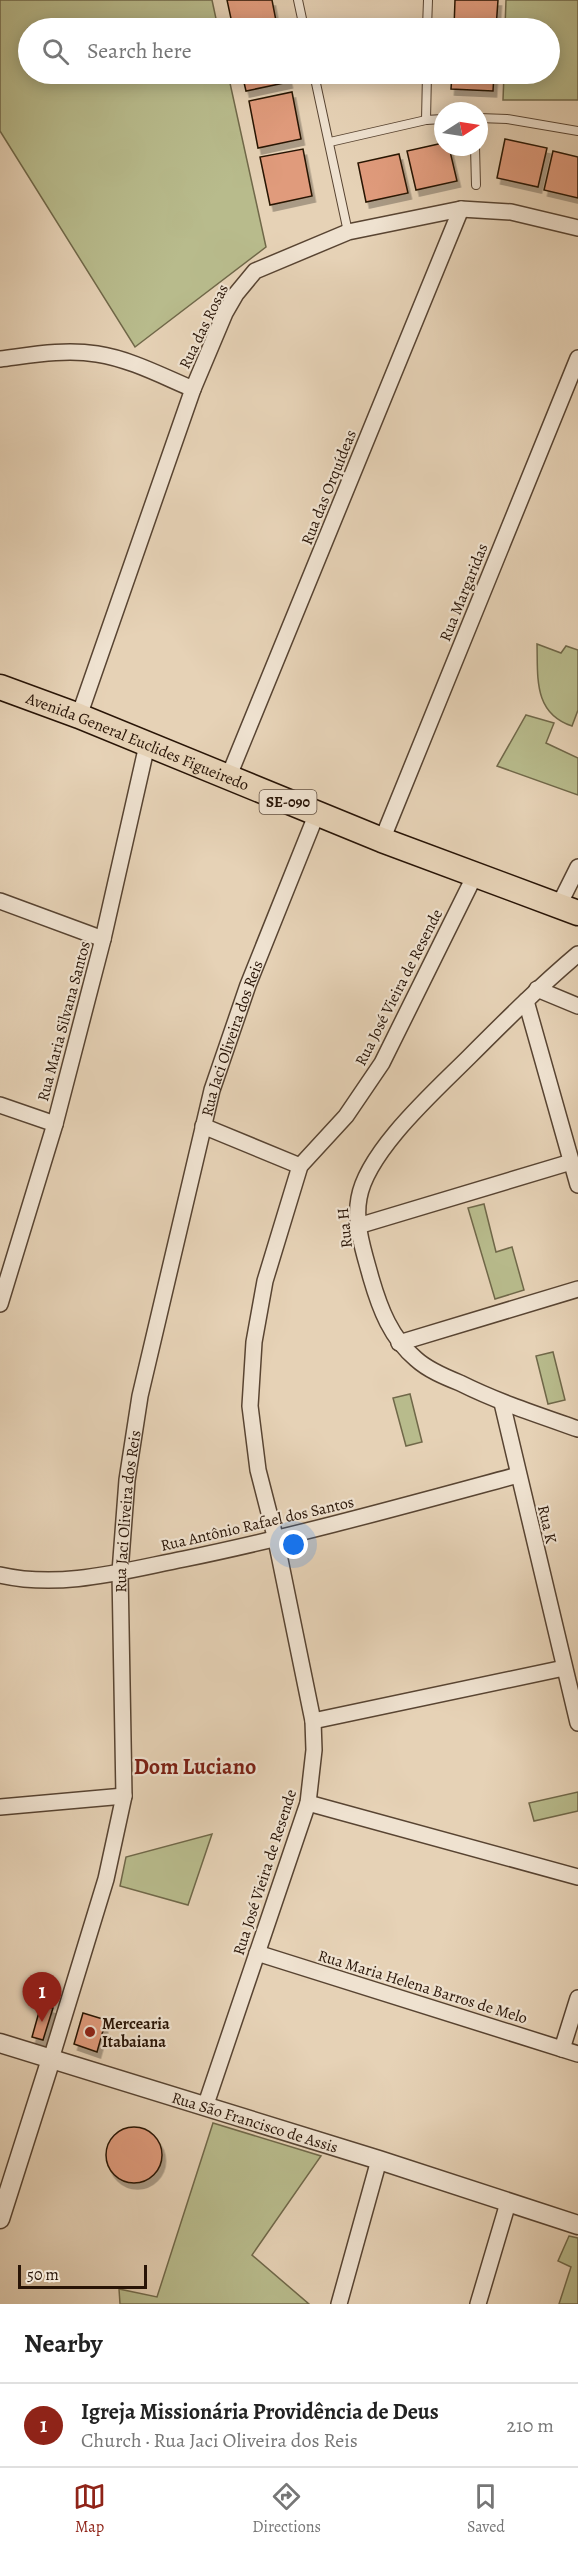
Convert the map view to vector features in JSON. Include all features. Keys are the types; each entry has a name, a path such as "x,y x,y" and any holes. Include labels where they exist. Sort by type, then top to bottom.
{"main road":[{"name":"Avenida General Euclides Figueiredo","path":"0,687 79,716 382,840 568,909"}],"street":[{"name":"Rua das Rosas","path":"79,716 193,389 225,313 236,294 255,271 348,232 460,209 511,212 578,228"},
{"name":"Rua das Orquídeas","path":"228,778 460,209"},
{"path":"0,359 68,352 99,354 132,364 193,389"},
{"name":"Rua Margaridas","path":"382,840 578,358"},
{"name":"Rua Maria Silvana Santos","path":"0,1304 55,1124 103,939 147,745"},
{"name":"Rua Jaci Oliveira dos Reis","path":"0,2219 102,1890 124,1797 120,1572 127,1480 140,1396 212,1090 248,985 317,813"},
{"path":"568,909 578,867"},
{"name":"Rua José Vieira de Resende","path":"205,2107 308,1803 314,1750 313,1721 255,1450 250,1406 254,1342 265,1281 300,1166 346,1116 382,1063 474,875"},
{"path":"0,901 103,939"},
{"name":"Rua H","path":"578,954 537,989 405,1121 368,1173 362,1186 357,1212 358,1226 377,1297 385,1318 399,1342 426,1366 502,1403 578,1429"},
{"path":"537,989 578,1006"},
{"path":"526,1001 571,1136 571,1162 578,1185"},
{"path":"0,1105 55,1124"},
{"path":"203,1126 300,1166"},
{"path":"358,1226 571,1162"},
{"path":"399,1342 578,1289"},
{"name":"Rua K","path":"502,1403 578,1723"},
{"name":"Rua Antônio Rafael dos Santos","path":"0,1575 15,1578 63,1580 120,1572 276,1540 518,1475"},
{"path":"313,1721 564,1668"},
{"path":"0,1807 124,1797"},
{"path":"308,1803 578,1877"},
{"name":"Rua Maria Helena Barros de Melo","path":"257,1953 578,2054"},
{"path":"562,2049 578,1998"},
{"name":"Rua São Francisco de Assis","path":"0,2043 378,2160 578,2225"},
{"path":"339,2304 378,2160"},
{"path":"478,2304 508,2203"}],"lane":[{"path":"298,0 302,18"},
{"path":"428,0 428,18"},
{"path":"316,84 348,232"},
{"path":"426,120 427,84"},
{"path":"488,118 507,119 578,131"},
{"path":"330,142 434,120"},
{"path":"475,156 476,185"}],"green space":[{"path":"0,0 212,0 216,18 18,18 18,84 230,84 266,247 135,347 0,131"},
{"path":"506,0 578,0 578,100 503,100 504,84 560,84 560,18 505,18"},
{"path":"537,644 561,653 566,646 578,650 578,710 572,726 559,720 544,703 538,681"},
{"path":"526,715 554,723 546,743 578,758 578,795 497,766"},
{"path":"484,1204 496,1252 512,1247 524,1290 495,1299 468,1208"},
{"path":"553,1352 565,1400 548,1404 536,1356"},
{"path":"410,1394 422,1442 406,1446 393,1398"},
{"path":"578,1792 578,1811 534,1821 529,1803"},
{"path":"212,1834 188,1905 120,1886 126,1857"},
{"path":"213,2123 321,2156 252,2255 309,2304 120,2304 119,2289 157,2297"},
{"path":"569,2236 578,2238 578,2304 559,2304 571,2267 558,2261"}],"building":[{"path":"227,0 272,0 275,18 231,18"},
{"path":"455,0 498,0 497,18 454,18"},
{"path":"244,84 279,84 246,91"},
{"path":"451,84 493,84 493,91 451,89"},
{"path":"292,92 301,139 258,148 249,101"},
{"path":"505,139 547,148 538,187 497,178"},
{"path":"434,145 434,156 451,156 457,181 416,190 407,151"},
{"path":"303,149 312,196 270,205 260,157"},
{"path":"553,151 578,157 578,198 544,190"},
{"path":"399,154 408,193 366,202 358,163"},
{"path":"41,2005 53,2008 43,2040 32,2037"},
{"name":"Mercearia Itabaiana","path":"83,2013 106,2020 97,2052 74,2044"},
{"path":"129,2127 139,2127 154,2135 160,2144 162,2155 160,2166 154,2175 139,2183 129,2183 118,2178 111,2171 106,2160 106,2150 111,2139 118,2132"}],"place":[{"name":"Igreja Missionária Providência de Deus","path":"42,2022"},
{"name":"Mercearia Itabaiana","path":"90,2032"}],"district":[{"name":"Dom Luciano","path":"195,1766"}]}
